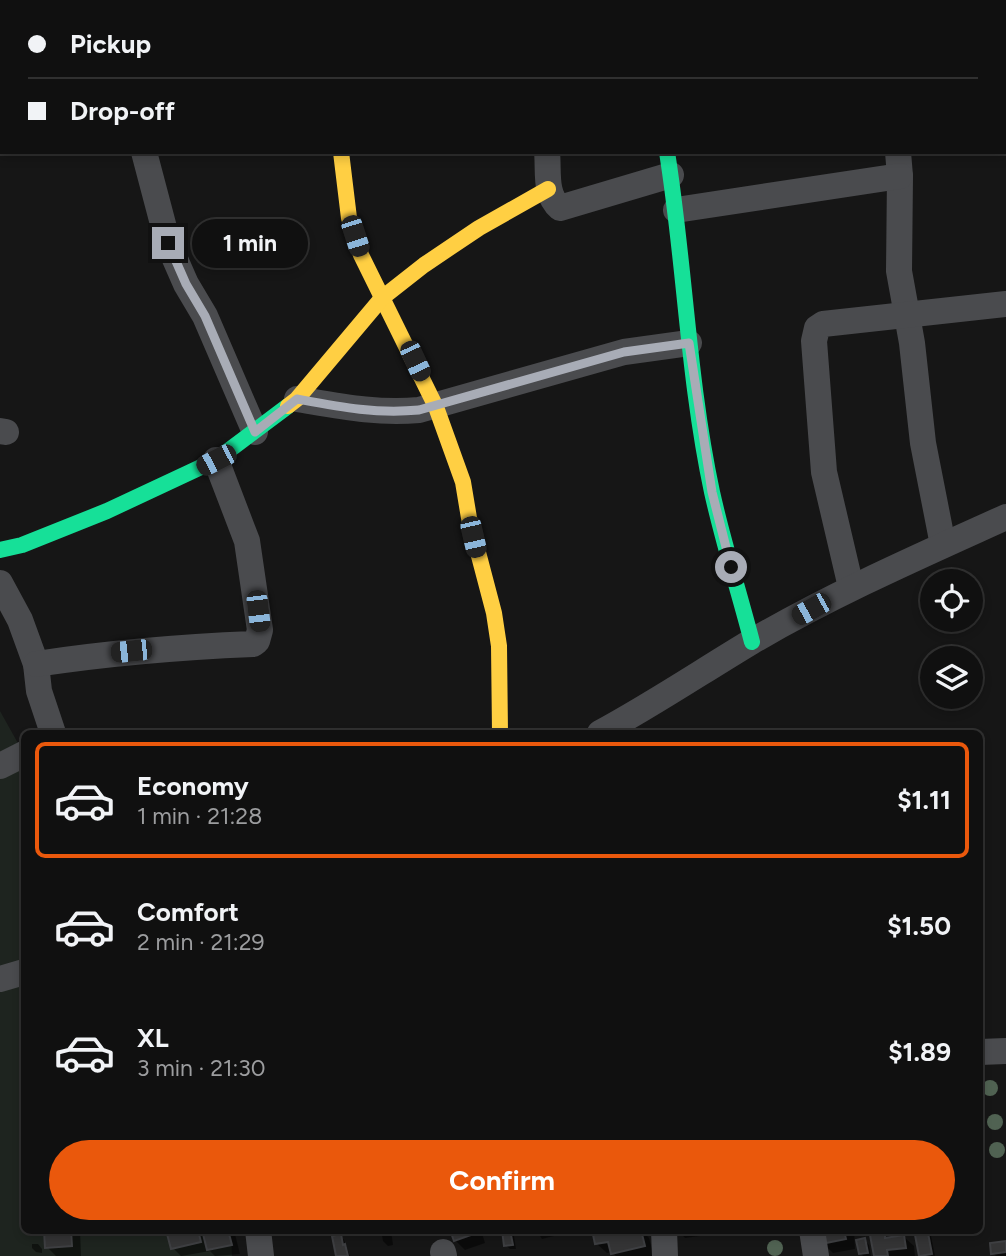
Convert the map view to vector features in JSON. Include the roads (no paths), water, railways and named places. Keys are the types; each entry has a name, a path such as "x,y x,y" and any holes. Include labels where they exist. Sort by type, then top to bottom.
{"street":[{"path":"145,154 168,243 186,284 205,316 255,432"},
{"path":"341,154 349,218 361,255 436,407 463,482 478,556 494,613 499,646 499,730"},
{"path":"547,154 548,189 556,204 564,208 669,164 689,343 712,492 752,642"},
{"path":"676,210 899,164 899,271 912,343 923,443 943,545"},
{"path":"0,550 22,545 107,511 216,460 297,399 382,298 424,265 479,228 548,189"},
{"path":"851,587 824,472 814,334 817,328 823,324 1006,304"},
{"path":"297,399 361,411 388,413 436,407 624,352 689,343"},
{"path":"36,664 111,653 170,647 253,644 257,641 260,630 247,541 236,506 216,460"},
{"path":"605,730 662,699 752,642 851,587 1006,517"},
{"path":"0,583 20,620 36,664 39,691 52,730"},
{"path":"0,766 21,756"},
{"path":"0,979 21,973"},
{"path":"983,1052 1006,1051"},
{"path":"258,1234 261,1256"},
{"path":"664,1234 665,1256"},
{"path":"813,1234 816,1256"}]}
